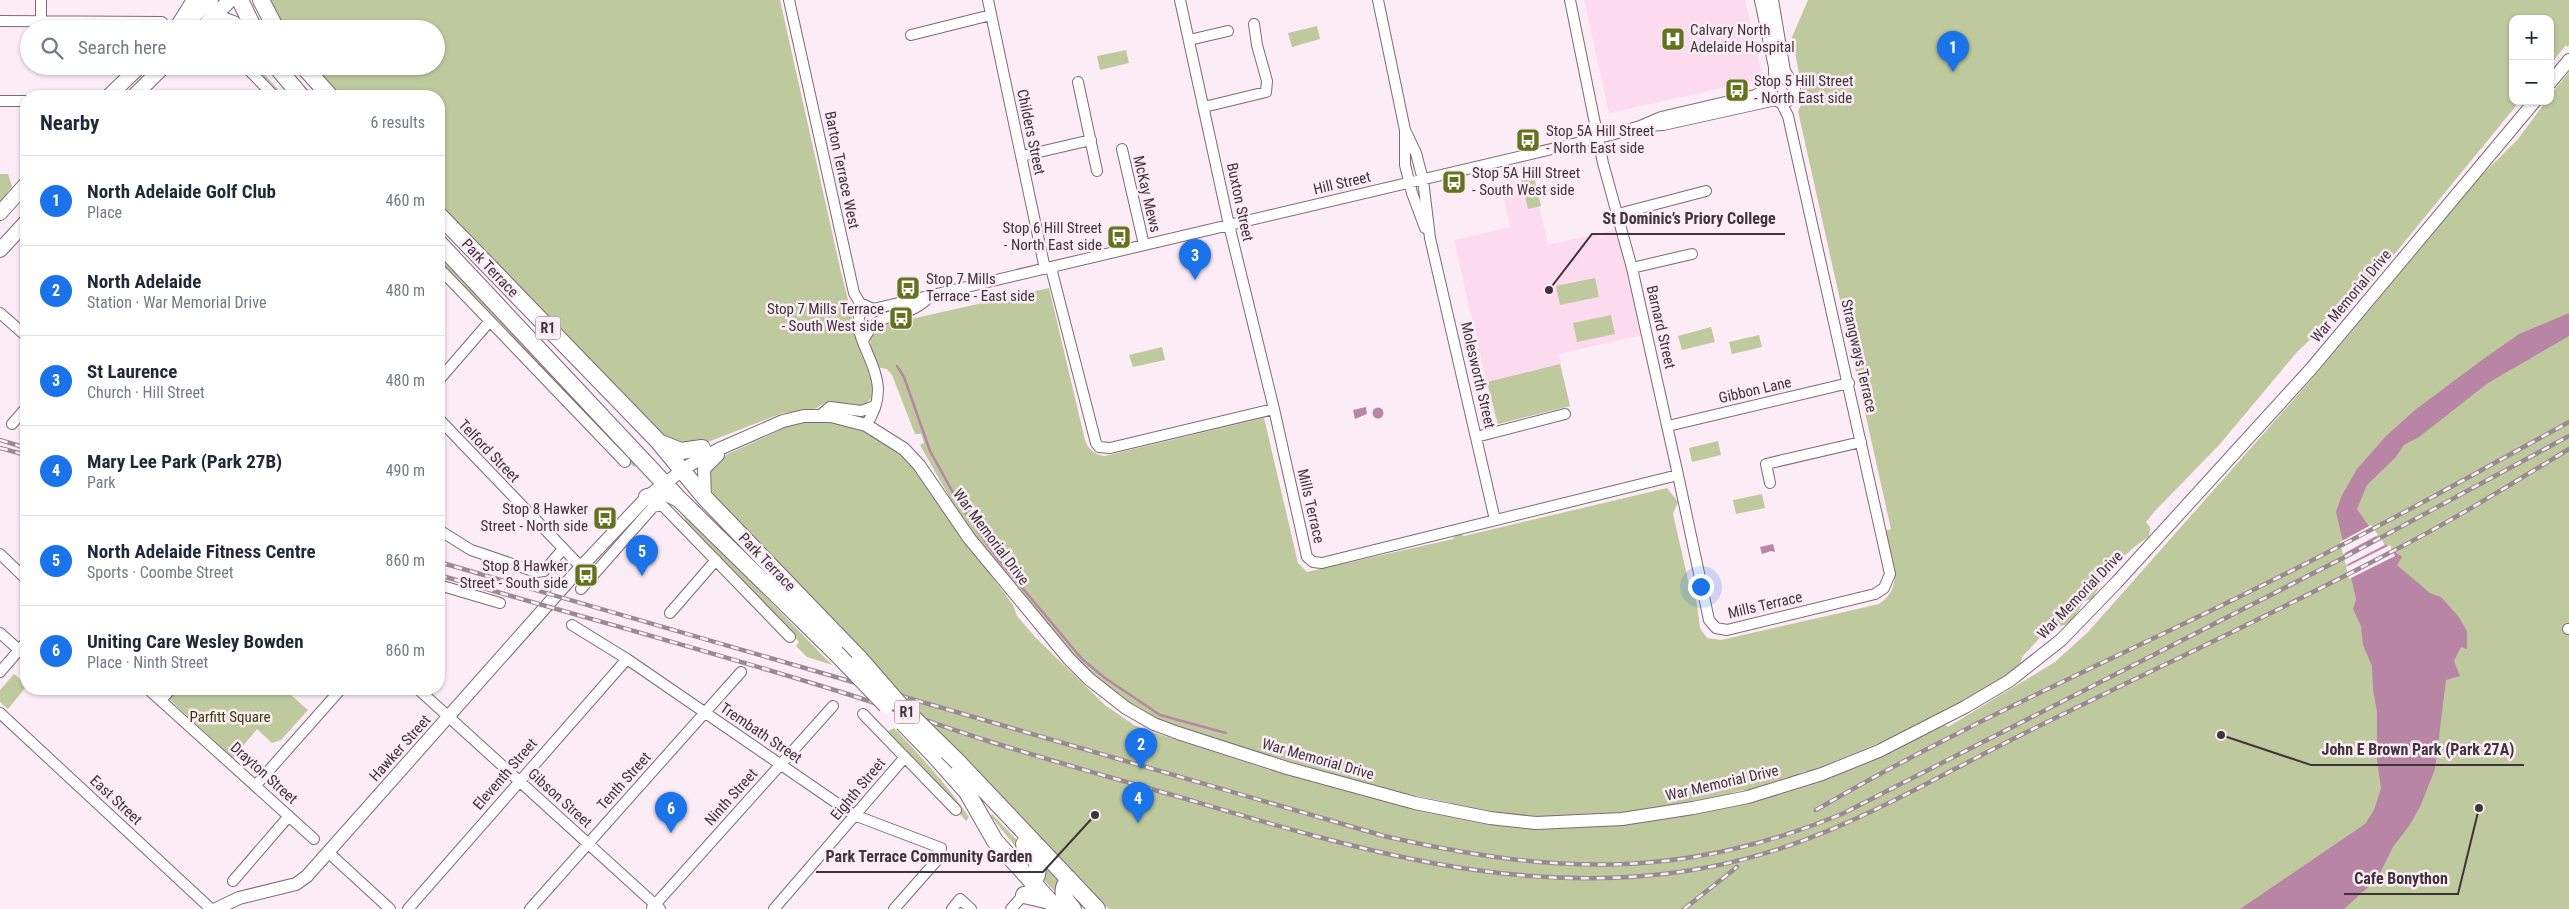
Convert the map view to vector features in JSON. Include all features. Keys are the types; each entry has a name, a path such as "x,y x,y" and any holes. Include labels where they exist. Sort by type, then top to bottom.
{"highway":[{"path":"240,0 250,20"},
{"path":"260,0 271,20"},
{"path":"284,75 296,90"},
{"path":"311,75 325,90"},
{"name":"Park Terrace","path":"445,221 657,440 705,498 860,659 900,705 958,762 1097,909"},
{"name":"Park Terrace","path":"445,249 679,499 836,653 934,755 967,792 995,841 1029,889 1054,905"},
{"path":"657,440 676,450 702,448"},
{"path":"649,499 667,493 679,499"},
{"path":"971,776 984,802 1033,854 1039,865 1039,874 1029,889"},
{"path":"1069,879 1064,885 1062,892 1066,902 1073,909"}],"main road":[{"path":"182,20 194,0"},
{"path":"188,20 211,0"},
{"path":"211,20 230,0"},
{"path":"115,90 131,75"},
{"path":"140,90 155,75"},
{"path":"0,213 20,191"},
{"path":"0,250 20,228"}],"street":[{"path":"41,0 41,20"},
{"name":"Barton Terrace West","path":"789,0 854,293 864,306"},
{"name":"Childers Street","path":"988,0 1048,269"},
{"name":"Buxton Street","path":"1180,0 1229,225 1274,409"},
{"name":"Molesworth Street","path":"1378,0 1405,130 1405,165 1409,183 1430,238"},
{"name":"Barnard Street","path":"1570,0 1678,475"},
{"path":"1761,0 1775,67 1770,92 1782,100 1794,88 1784,71 1772,0"},
{"path":"911,35 991,15"},
{"path":"0,21 20,21"},
{"path":"1204,107 1266,92 1267,81 1258,52 1254,24"},
{"path":"1189,40 1228,31"},
{"path":"2554,78 2569,60"},
{"path":"254,75 268,90"},
{"path":"1771,83 1779,77 1789,79"},
{"path":"1078,82 1098,171"},
{"name":"Hill Street","path":"1048,269 1600,137 1683,111 1755,95 1767,89 1771,83"},
{"path":"0,100 20,101"},
{"name":"Hill Street","path":"1640,126 1663,125 1782,100"},
{"name":"Strangways Terrace","path":"1782,100 1788,116 1890,568 1884,588 1871,595"},
{"name":"War Memorial Drive","path":"679,467 719,449 728,447 783,421 804,416 843,418 866,425 904,449 919,465 969,538 1069,659 1119,703 1154,724 1251,757 1368,791 1442,810 1490,818 1536,823 1594,821 1702,807 1778,788 1822,774 1879,751 1990,692 2047,653 2117,582 2311,369 2532,105"},
{"name":"Molesworth Street","path":"1405,130 1416,153 1423,180 1430,238 1495,520"},
{"path":"1022,156 1090,140"},
{"name":"McKay Mews","path":"1122,149 1144,245"},
{"path":"1618,214 1706,191"},
{"path":"1632,268 1692,254"},
{"path":"866,425 872,417 880,386 859,331 858,319 864,306 873,309 881,308 1048,269 1094,438 1100,447 1110,448 1274,409"},
{"path":"445,274 625,462"},
{"path":"864,341 868,331 878,321 920,308 929,297"},
{"path":"0,313 20,331"},
{"path":"445,373 490,321"},
{"name":"Gibbon Lane","path":"1668,426 1848,383"},
{"path":"819,416 830,407 861,411 875,406"},
{"name":"Mills Terrace","path":"1274,409 1307,557 1313,562 1322,563 1678,475 1709,620 1716,628 1727,630 1871,595"},
{"path":"1476,436 1565,414"},
{"path":"12,424 20,415"},
{"name":"War Memorial Drive","path":"679,467 702,448 759,424 783,421"},
{"name":"Telford Street","path":"445,425 581,567"},
{"path":"1770,483 1766,464 1861,442"},
{"path":"705,498 704,469 709,462 728,447"},
{"path":"645,461 648,468 649,499 665,507 790,638"},
{"name":"Hawker Street","path":"216,909 239,898 296,884 329,853 581,567 607,544 649,499 662,480 679,467"},
{"path":"445,534 470,550 536,572 544,571 563,549"},
{"path":"582,589 607,544"},
{"path":"0,554 20,570"},
{"path":"670,613 716,560"},
{"path":"445,587 500,603"},
{"name":"Trembath Street","path":"572,625 627,659 854,815 942,848 940,858 894,909"},
{"path":"0,633 20,644"},
{"path":"0,672 20,649"},
{"name":"Eleventh Street","path":"408,909 518,781 627,659"},
{"name":"Tenth Street","path":"530,909 741,672"},
{"name":"Drayton Street","path":"155,695 314,839"},
{"path":"161,700 166,695"},
{"path":"256,785 336,695"},
{"name":"Gibson Street","path":"424,695 588,844 655,908"},
{"name":"Ninth Street","path":"655,908 833,706"},
{"name":"East Street","path":"0,713 211,909"},
{"path":"863,714 956,810"},
{"name":"Eighth Street","path":"774,909 905,757"},
{"path":"234,881 289,816"},
{"path":"329,853 390,909"},
{"path":"1011,909 1029,889"},
{"path":"952,909 960,900 971,909"}],"shaded area":[{"name":"Calvary North Adelaide Hospital","path":"1584,0 1745,0 1763,79 1609,113"},
{"path":"1533,178 1548,245 1618,229 1642,335 1559,354 1570,407 1496,424 1454,240 1510,227 1501,185"},
{"path":"2569,313 2569,336 2488,383 2419,437 2404,445 2395,458 2367,485 2357,509 2377,538 2402,557 2397,565 2430,593 2441,597 2458,616 2467,631 2467,649 2461,647 2454,661 2460,676 2446,680 2435,769 2420,807 2409,826 2393,847 2377,879 2344,909 2240,909 2365,824 2374,810 2381,788 2377,760 2377,712 2373,690 2372,666 2363,645 2361,626 2353,609 2356,599 2336,512 2342,495 2357,469 2386,436 2415,410 2519,334"},
{"path":"1366,407 1367,414 1355,419 1353,410"},
{"path":"1378,407 1384,413 1378,419 1372,413"},
{"path":"1773,544 1775,552 1771,551 1762,554 1760,547"}],"green space":[{"path":"268,0 780,0 841,272 854,324 874,380 873,396 864,406 825,403 813,410 783,413 695,447 670,444 445,211 445,90 332,90 318,75 445,75 445,20 278,20"},
{"path":"1808,0 2569,0 2569,45 2567,47 2566,45 2554,60 2554,15 2509,15 2509,105 2517,105 2370,284 2297,352 2220,444 2154,512 2146,522 2150,527 2149,537 2133,548 2116,564 2102,582 2093,599 2084,601 2071,621 2063,626 2049,628 2022,657 2019,672 1957,714 1950,707 1889,739 1835,761 1837,764 1821,773 1804,771 1790,779 1787,777 1742,794 1744,790 1731,793 1731,795 1581,817 1518,817 1466,807 1454,808 1451,803 1399,792 1314,769 1204,736 1141,713 1089,674 967,528 920,445 924,443 921,434 915,434 892,375 887,369 876,367 871,353 870,336 880,326 1049,288 1088,446 1097,454 1104,456 1264,418 1298,563 1307,572 1453,539 1457,532 1464,536 1667,488 1678,502 1673,514 1691,593 1696,597 1700,628 1707,638 1721,640 1879,604 1892,589 1894,580 1893,561 1885,531 1891,529 1798,111 1804,99 1792,37"},
{"path":"1317,26 1320,39 1292,47 1288,33"},
{"path":"1126,50 1129,63 1100,70 1097,56"},
{"path":"2569,72 2569,909 1109,909 900,694 713,494 706,474 719,458 789,426 821,420 863,428 894,448 915,468 938,504 1013,605 1017,616 1037,639 1105,705 1134,725 1149,731 1270,770 1391,803 1513,826 1748,802 1807,786 1851,769 1945,725 1948,727 2055,662 2088,632 2319,371 2479,178 2518,139 2543,105 2554,105 2554,91"},
{"path":"258,75 265,75 279,90 272,90"},
{"path":"0,174 8,174 12,186 0,203"},
{"path":"1534,177 1541,206 1528,209 1521,180"},
{"path":"445,261 638,464 634,467 627,460 627,455 624,452 618,451 445,270"},
{"path":"1595,278 1599,297 1560,305 1556,286"},
{"path":"1611,315 1615,334 1577,342 1573,323"},
{"path":"1711,327 1715,342 1682,350 1678,336"},
{"path":"1759,335 1762,347 1732,354 1729,342"},
{"path":"1162,347 1165,360 1133,367 1129,355"},
{"path":"1560,364 1570,406 1498,424 1487,382"},
{"path":"1718,441 1721,455 1692,462 1689,448"},
{"path":"1762,494 1765,508 1736,514 1733,500"},
{"path":"674,505 832,665 807,657 796,646 799,642 684,521 685,518"},
{"path":"14,674 20,679 20,694 8,709 0,702 0,690"},
{"name":"Parfitt Square","path":"171,695 291,695 308,710 281,740 272,743 257,729 233,758 168,698"},
{"path":"894,728 952,794 969,817 966,821 888,731"},
{"path":"992,814 1033,857 1034,870 991,816"},
{"path":"1044,864 1060,882 1058,895 1042,878"}],"pier":[{"path":"2371,525 2378,535 2343,554 2340,542"},
{"path":"2380,537 2385,545 2346,565 2343,556"},
{"path":"2390,545 2395,556 2349,579 2346,567"}],"waterway":[{"path":"897,366 904,377 930,451 960,505 998,559 1082,659 1105,678 1160,715 1226,733"}],"railway":[{"path":"1816,810 1979,723 2336,548 2569,422"},
{"path":"445,564 1384,836 1445,849 1503,858 1560,863 1615,864 1670,860 1726,851 1783,836 1842,814 2343,558 2569,436"},
{"path":"0,440 20,446"},
{"path":"0,448 20,453"},
{"path":"445,577 794,678 1063,764 1314,836 1436,864 1498,873 1560,878 1623,877 1686,871 1733,862 1777,850 1860,817 2023,734 2345,576 2459,515 2569,449"},
{"path":"1684,909 1737,867"}],"place":[{"name":"Calvary North Adelaide Hospital","path":"1673,39"},
{"name":"North Adelaide Golf Club","path":"1953,72"},
{"name":"Stop 5 Hill Street - North East side","path":"1737,90"},
{"name":"Stop 5A Hill Street - North East side","path":"1528,140"},
{"name":"Stop 5A Hill Street - South West side","path":"1454,182"},
{"name":"Stop 6 Hill Street - North East side","path":"1119,237"},
{"name":"St Laurence","path":"1195,280"},
{"name":"Stop 7 Mills Terrace - East side","path":"908,288"},
{"name":"St Dominic’s Priory College","path":"1549,290"},
{"name":"Stop 7 Mills Terrace - South West side","path":"901,318"},
{"name":"Stop 8 Hawker Street - North side","path":"605,518"},
{"name":"Stop 8 Hawker Street - South side","path":"586,575"},
{"name":"North Adelaide Fitness Centre","path":"642,576"},
{"name":"John E Brown Park (Park 27A)","path":"2221,735"},
{"name":"North Adelaide","path":"1141,769"},
{"name":"Cafe Bonython","path":"2479,808"},
{"name":"Park Terrace Community Garden","path":"1095,815"},
{"name":"Mary Lee Park (Park 27B)","path":"1138,823"},
{"name":"Uniting Care Wesley Bowden","path":"671,833"}]}
